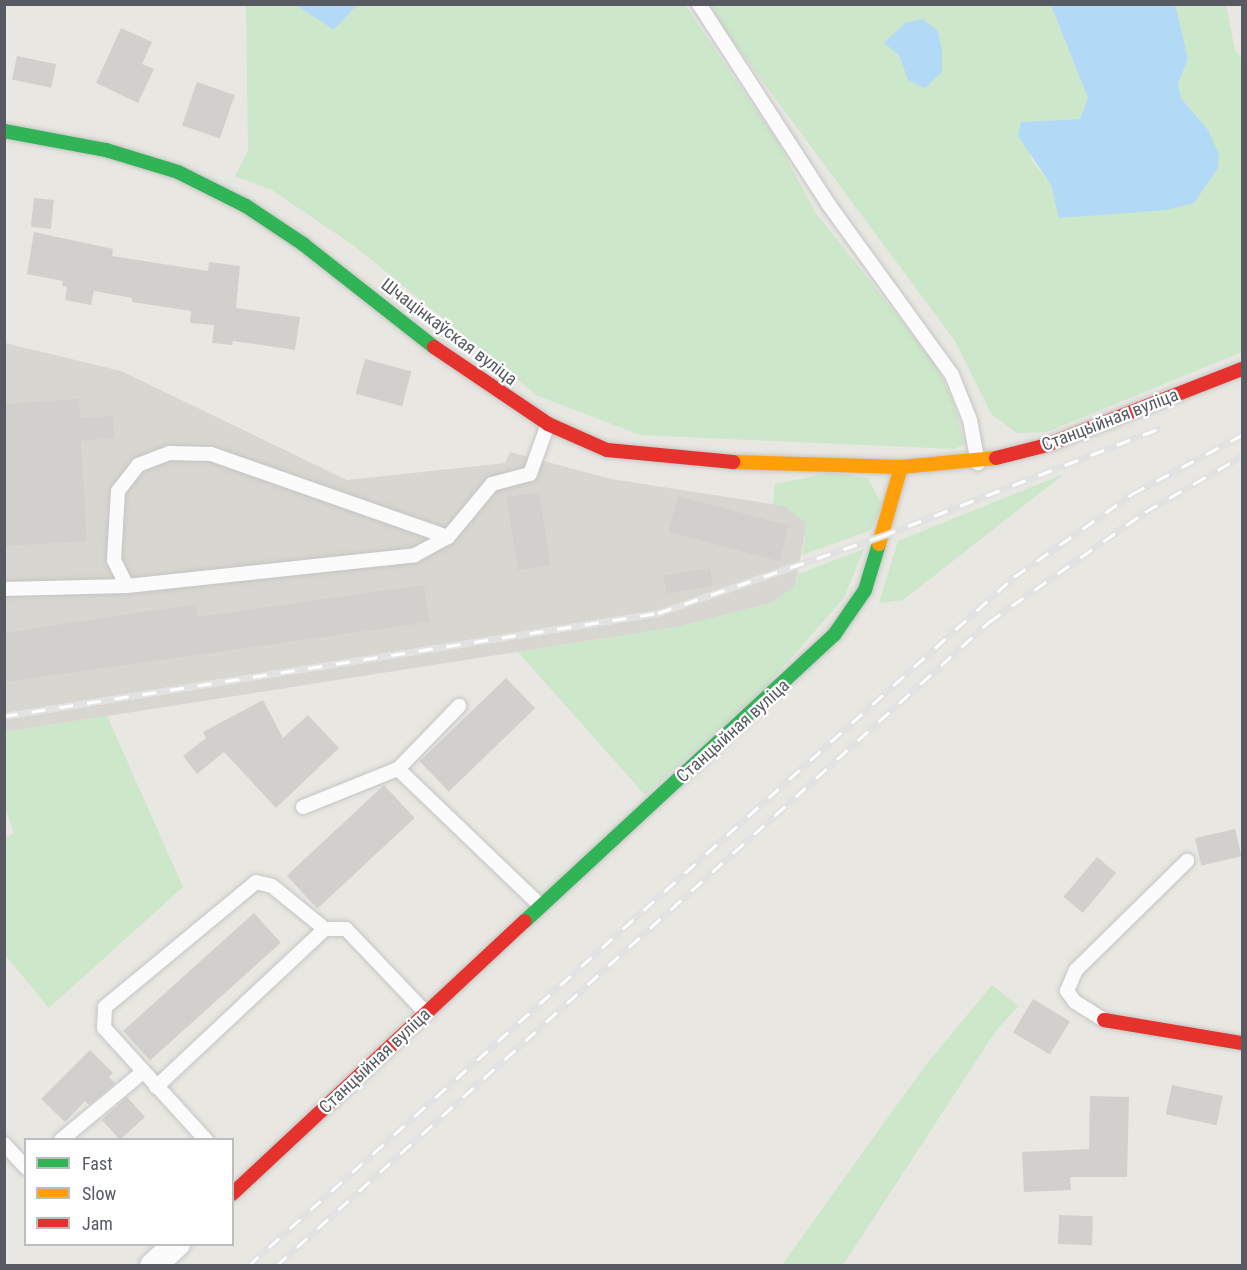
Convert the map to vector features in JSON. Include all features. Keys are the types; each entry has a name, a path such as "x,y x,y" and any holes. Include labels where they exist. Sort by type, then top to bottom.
{"street":[{"name":"Шчацінкаўская вуліца","path":"4,131 116,153 178,172 246,206 303,244 473,376 548,424 607,450 700,460 901,467"},
{"name":"Станцыйная вуліца","path":"234,1192 540,905 787,683 834,634 865,590 901,467 978,464 1047,445 1242,369"},
{"path":"1104,1020 1242,1043"},
{"path":"153,1266 176,1246"}],"lane":[{"path":"699,4 829,205 952,375 970,420 978,464"},
{"path":"4,589 127,586 415,555 448,537 492,484 530,474 548,424"},
{"path":"127,586 114,560 118,491 138,465 170,453 211,454 448,537"},
{"path":"303,807 398,769 459,706"},
{"path":"398,769 540,905"},
{"path":"1104,1020 1075,1002 1067,991 1076,970 1187,861"},
{"path":"204,1138 104,1028 105,1007 256,882 272,886 325,930"},
{"path":"156,1087 325,930 346,929 426,1013"},
{"path":"63,1138 143,1072"},
{"path":"4,1144 24,1166"},
{"path":"234,1170 246,1182"}],"shaded area":[{"path":"5,343 121,371 347,480 505,463 510,452 611,479 785,506 807,523 795,586 772,603 677,627 5,732"}],"green space":[{"path":"246,5 296,5 334,30 357,5 685,5 777,141 816,213 934,362 953,400 965,444 954,449 640,435 536,395 357,248 272,190 235,176 248,151"},
{"path":"711,5 1051,5 1088,98 1080,119 1022,122 1032,161 1051,185 1060,218 1208,130 1181,98 1178,85 1188,59 1176,7 1168,5 1226,5 1235,50 1242,59 1242,352 1047,432 1017,433 992,415 955,341 723,28"},
{"path":"830,473 868,478 882,505 871,530 802,555 807,523 785,506 773,504 775,484"},
{"path":"1064,474 903,600 879,603 898,541"},
{"path":"864,549 844,598 763,690 645,795 518,652 677,627 772,603 795,586 798,574"},
{"path":"107,716 183,887 49,1008 5,955 5,838 14,833 5,807 5,732"},
{"path":"992,985 1018,1006 995,1032 843,1265 782,1265 925,1066"}],"water":[{"path":"296,5 357,5 334,30"},
{"path":"1051,5 1168,5 1176,7 1188,59 1178,84 1181,98 1208,130 1219,155 1218,168 1194,203 1167,210 1059,218 1051,185 1018,136 1021,122 1080,119 1088,98"},
{"path":"923,19 938,31 942,50 942,72 925,88 908,80 899,55 884,43 905,23"}],"building":[{"path":"121,28 152,42 142,64 154,69 138,103 96,83"},
{"path":"17,56 56,64 51,88 12,79"},
{"path":"197,82 235,95 220,139 182,125"},
{"path":"34,198 54,200 51,229 31,227"},
{"path":"34,232 113,249 112,256 208,271 209,262 240,266 236,308 300,317 295,350 233,341 232,345 212,343 214,325 190,323 191,311 132,302 132,298 94,291 91,305 65,300 67,287 62,286 63,281 27,274"},
{"path":"365,359 411,371 402,406 356,394"},
{"path":"79,399 80,418 113,416 114,438 81,441 87,541 4,546 4,404"},
{"path":"539,492 551,565 518,570 506,497"},
{"path":"678,496 789,526 780,562 668,532"},
{"path":"710,568 713,586 666,593 664,575"},
{"path":"424,585 429,622 4,682 4,633 196,604 198,617"},
{"path":"506,678 535,708 449,792 420,761"},
{"path":"263,700 283,738 308,715 339,748 276,808 224,752 197,774 183,756 206,738 203,732"},
{"path":"384,785 415,818 317,909 287,876"},
{"path":"1235,829 1241,856 1201,866 1195,838"},
{"path":"1097,857 1116,873 1083,913 1064,897"},
{"path":"254,913 281,943 150,1060 123,1031"},
{"path":"1033,999 1070,1021 1050,1055 1013,1032"},
{"path":"90,1050 113,1073 109,1077 115,1083 89,1105 85,1101 65,1122 41,1099"},
{"path":"1172,1085 1223,1096 1217,1125 1166,1114"},
{"path":"1090,1096 1129,1097 1127,1177 1070,1177 1071,1190 1024,1192 1022,1152 1089,1149"},
{"path":"127,1097 145,1117 122,1138 118,1138 102,1120"},
{"path":"1059,1215 1093,1216 1092,1245 1058,1244"}],"railway":[{"path":"4,716 658,613 882,536 1160,428"},
{"path":"248,1266 1014,577 1132,494 1242,435"},
{"path":"276,1266 989,622 1145,512 1242,456"}],"traffic: fast":[{"path":"4,131 106,150 178,172 246,206 303,244 434,347"},
{"path":"525,921 834,635 865,590 879,544"}],"traffic: slow":[{"path":"733,462 901,467 996,458"},
{"path":"879,544 901,467"}],"traffic: jam":[{"path":"434,347 548,424 607,450 733,462"},
{"path":"996,458 1047,445 1242,369"},
{"path":"234,1192 525,921"},
{"path":"1104,1020 1242,1043"}]}
